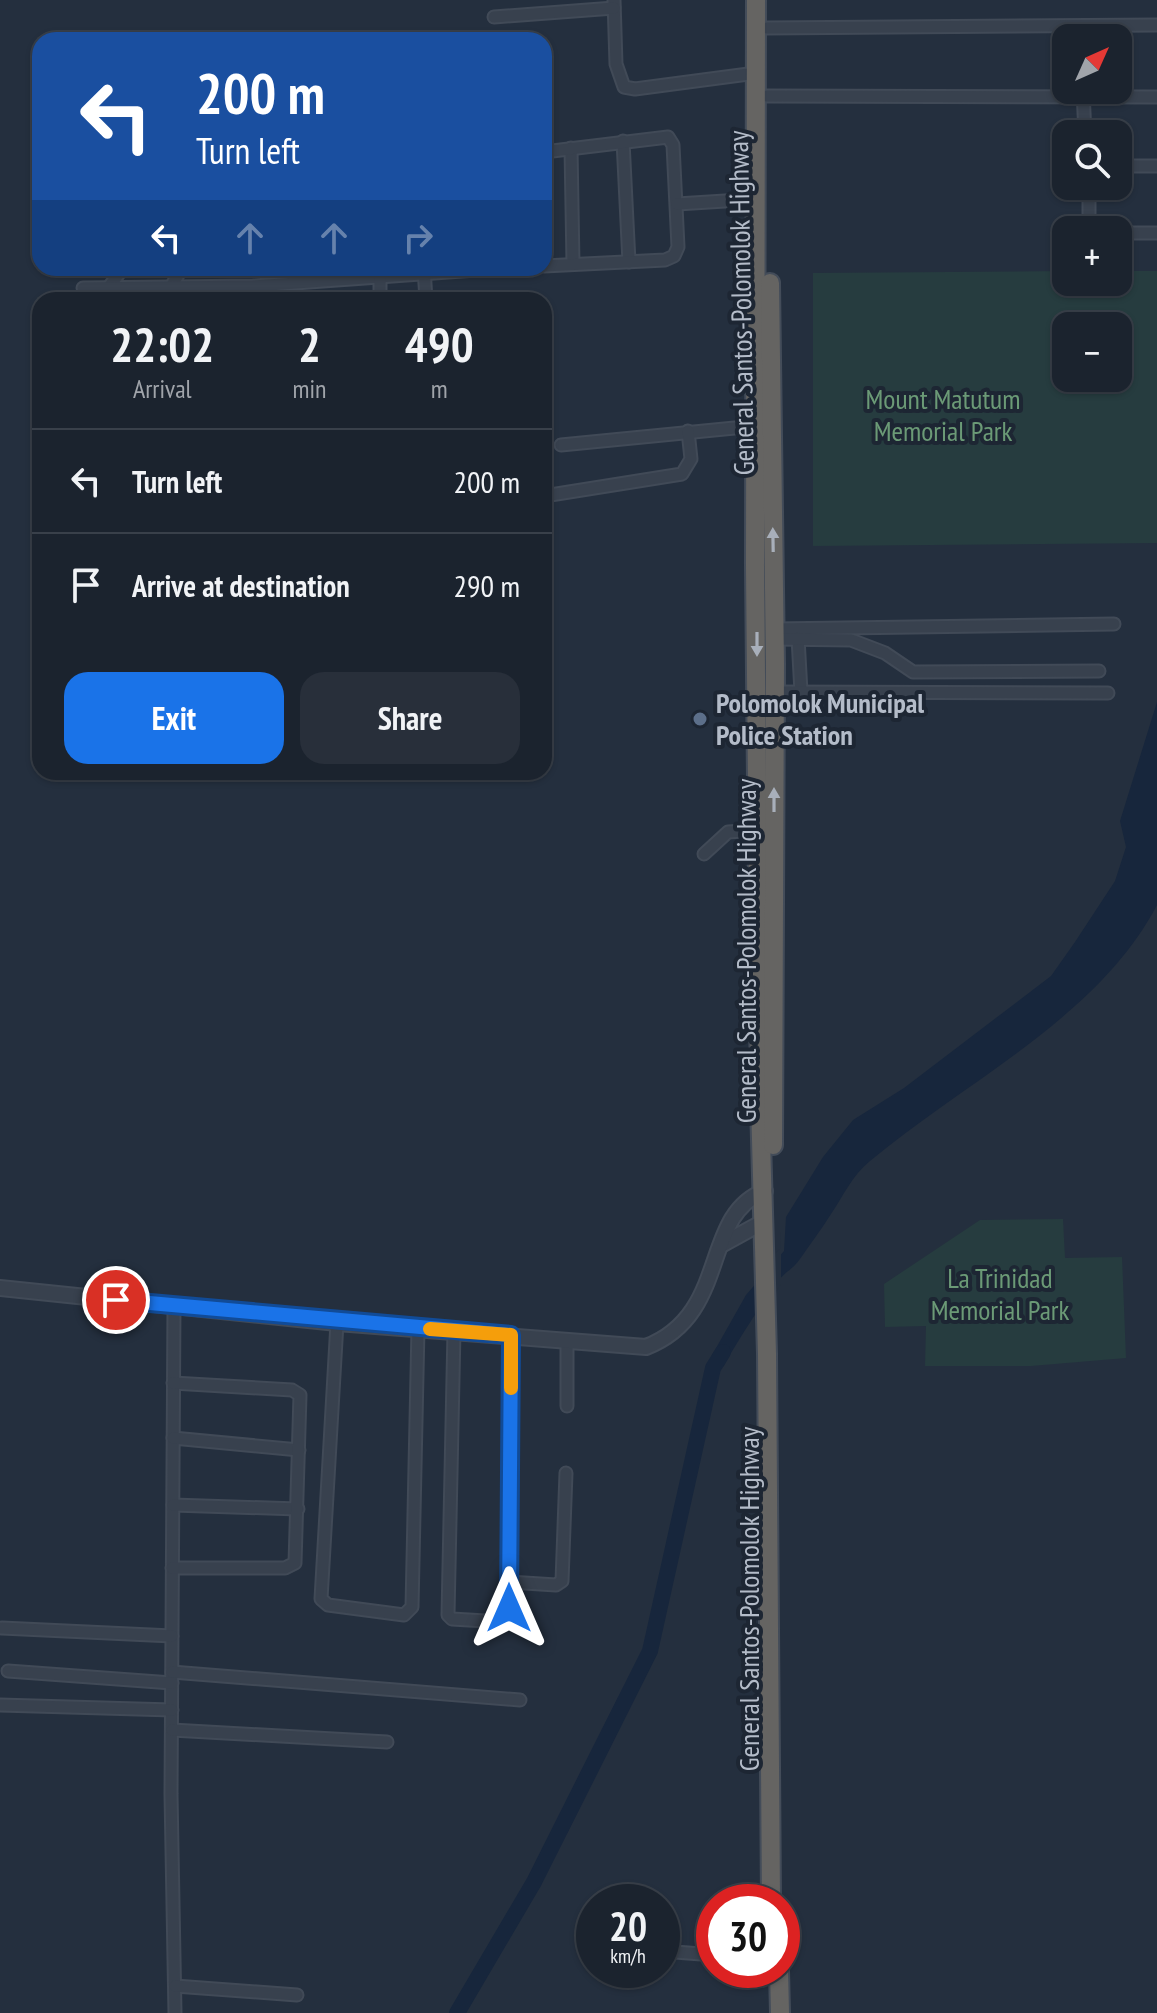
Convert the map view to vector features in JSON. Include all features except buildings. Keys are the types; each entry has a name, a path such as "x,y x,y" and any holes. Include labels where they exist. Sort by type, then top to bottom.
{"highway":[{"path":"756,0 755,426 760,1104 765,1221 770,1247 771,1884"},
{"name":"General Santos-Polomolok Highway","path":"767,0 774,634 770,1247"},
{"name":"General Santos-Polomolok Highway","path":"770,1318 779,1884"},
{"path":"771,1988 771,2013"},
{"path":"779,1988 780,2013"}],"street":[{"path":"494,17 614,4 616,64 624,87 635,89 756,73"},
{"path":"1132,27 1157,25"},
{"path":"767,28 1052,32"},
{"path":"767,96 1052,94"},
{"path":"1132,96 1157,97"},
{"path":"552,151 623,141 670,139 678,247 674,256 629,262 552,265"},
{"path":"623,141 629,262"},
{"path":"571,148 573,264"},
{"path":"1132,166 1157,166"},
{"path":"677,204 757,199"},
{"path":"1132,233 1157,233"},
{"path":"109,287 117,276"},
{"path":"171,287 177,276"},
{"path":"83,288 253,286 369,276"},
{"path":"252,292 253,286"},
{"path":"561,445 755,426"},
{"path":"552,495 682,474 691,459 688,431"},
{"path":"774,634 1114,624"},
{"path":"774,634 851,640 885,653 913,672 1099,671"},
{"path":"798,638 801,692"},
{"path":"774,692 1108,693"},
{"path":"704,854 728,832 759,830"},
{"path":"0,1288 337,1323 511,1335 636,1348 667,1339 684,1325 699,1304 737,1211 765,1191"},
{"path":"721,1245 765,1221"},
{"path":"174,1306 172,1730 175,2013"},
{"path":"337,1323 321,1599 328,1605 404,1615 412,1607 418,1328"},
{"path":"454,1331 449,1616 502,1622 509,1608 511,1335"},
{"path":"567,1341 567,1406"},
{"path":"172,1568 292,1566 296,1561 300,1395 296,1391 173,1383"},
{"path":"173,1438 299,1450"},
{"path":"509,1582 556,1585 562,1581 566,1473"},
{"path":"173,1505 298,1509"},
{"path":"2,1628 172,1636"},
{"path":"8,1671 520,1700"},
{"path":"0,1705 172,1710"},
{"path":"172,1730 387,1742"},
{"path":"175,1986 297,1995"}],"green space":[{"name":"Mount Matutum Memorial Park","path":"1052,271 1052,296 1132,296 1132,271 1157,271 1157,543 813,546 813,273"},
{"name":"La Trinidad Memorial Park","path":"1063,1219 1065,1258 1122,1257 1126,1358 1031,1366 925,1366 926,1326 885,1327 884,1284 980,1220"}],"water":[{"path":"1157,702 1157,905 1132,945 1101,981 1065,1015 863,1167 800,1259 781,1277 723,1367 713,1368 711,1357 746,1295 784,1251 786,1217 823,1157 853,1120 904,1088 1051,976 1075,942 1115,881 1126,847 1120,821"}],"pier":[{"path":"781,1232 781,1284 758,1320 771,1256 780,1249"}],"waterway":[{"path":"457,2013 534,1882 650,1651 713,1368 723,1352"}],"slow traffic":[{"path":"430,1329 511,1335 511,1388"}],"place":[{"name":"Polomolok Municipal Police Station","path":"700,719"}],"route":[{"path":"116,1300 337,1323 511,1335 509,1608"}]}
